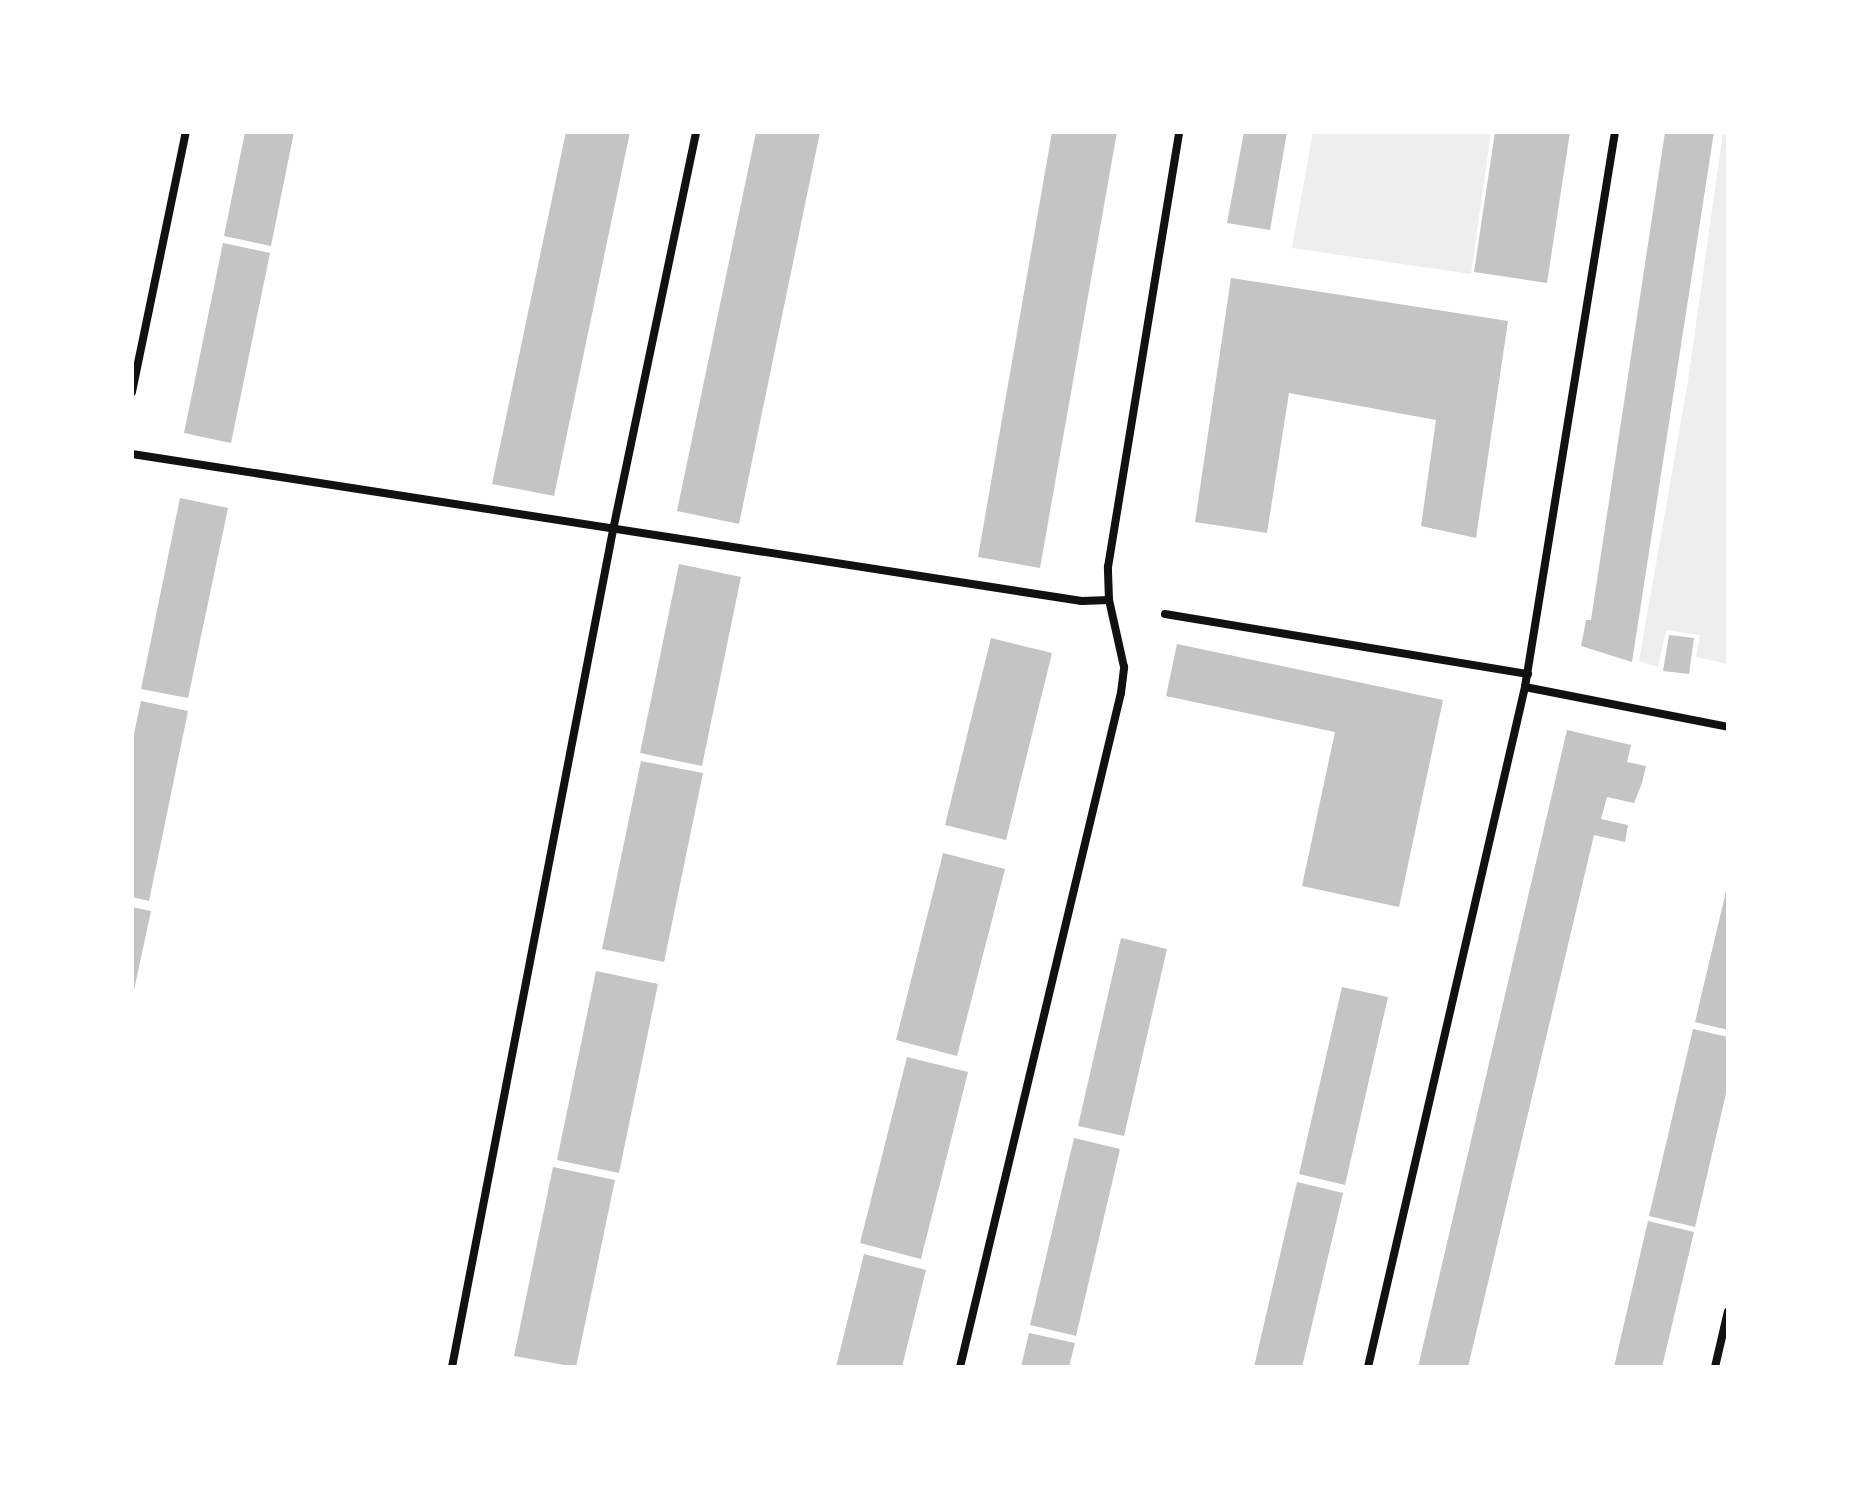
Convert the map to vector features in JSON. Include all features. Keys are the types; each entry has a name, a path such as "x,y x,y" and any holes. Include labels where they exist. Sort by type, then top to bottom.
{"street":[{"path":"132,392 186,132"},
{"path":"452,1367 613,530 696,132"},
{"path":"960,1367 1121,693 1124,667 1109,600 1110,549 1179,132"},
{"path":"1368,1367 1528,674 1615,132"},
{"path":"132,454 1082,601 1109,600"},
{"path":"1165,614 1528,674"},
{"path":"1525,687 1728,727"},
{"path":"1715,1367 1728,1311"}],"shaded area":[{"path":"1313,132 1491,132 1471,274 1292,248"},
{"path":"1723,132 1728,132 1728,664 1696,657 1700,635 1666,630 1658,667 1639,661 1688,381"}],"building":[{"path":"245,132 294,132 271,246 224,236"},
{"path":"566,132 630,132 554,496 492,484"},
{"path":"756,132 820,132 739,524 677,511"},
{"path":"1052,132 1117,132 1040,568 978,557"},
{"path":"1244,132 1287,132 1270,230 1227,223"},
{"path":"1495,132 1570,132 1547,283 1474,272"},
{"path":"1665,132 1714,132 1632,662 1581,646 1586,620 1591,620"},
{"path":"223,243 270,253 231,443 184,433"},
{"path":"1231,278 1508,321 1476,538 1421,526 1436,420 1289,393 1267,533 1195,522"},
{"path":"180,498 228,508 188,698 141,689"},
{"path":"679,564 741,577 702,766 640,753"},
{"path":"1669,635 1694,638 1689,674 1663,671"},
{"path":"991,638 1052,653 1006,840 945,825"},
{"path":"1177,644 1443,700 1399,907 1302,886 1335,732 1166,696"},
{"path":"141,701 188,711 149,901 132,897 132,743"},
{"path":"1567,730 1631,745 1627,762 1646,766 1634,803 1607,797 1601,819 1628,825 1625,842 1594,835 1468,1367 1418,1367"},
{"path":"641,761 703,773 664,962 602,949"},
{"path":"943,853 1005,869 957,1056 896,1040"},
{"path":"1728,887 1728,1030 1695,1022"},
{"path":"132,907 151,911 133,995 132,995"},
{"path":"1121,938 1167,949 1124,1136 1078,1126"},
{"path":"596,971 658,984 619,1173 557,1160"},
{"path":"1342,987 1388,997 1345,1185 1299,1174"},
{"path":"1693,1029 1728,1037 1728,1085 1695,1227 1649,1216"},
{"path":"907,1057 968,1072 921,1259 860,1243"},
{"path":"1074,1138 1120,1149 1076,1336 1030,1325"},
{"path":"553,1167 615,1180 576,1367 514,1356"},
{"path":"1297,1182 1343,1193 1302,1367 1254,1367"},
{"path":"1648,1221 1694,1232 1662,1367 1614,1367"},
{"path":"864,1254 926,1270 902,1367 836,1367"},
{"path":"1029,1333 1075,1343 1069,1367 1021,1367"}]}
